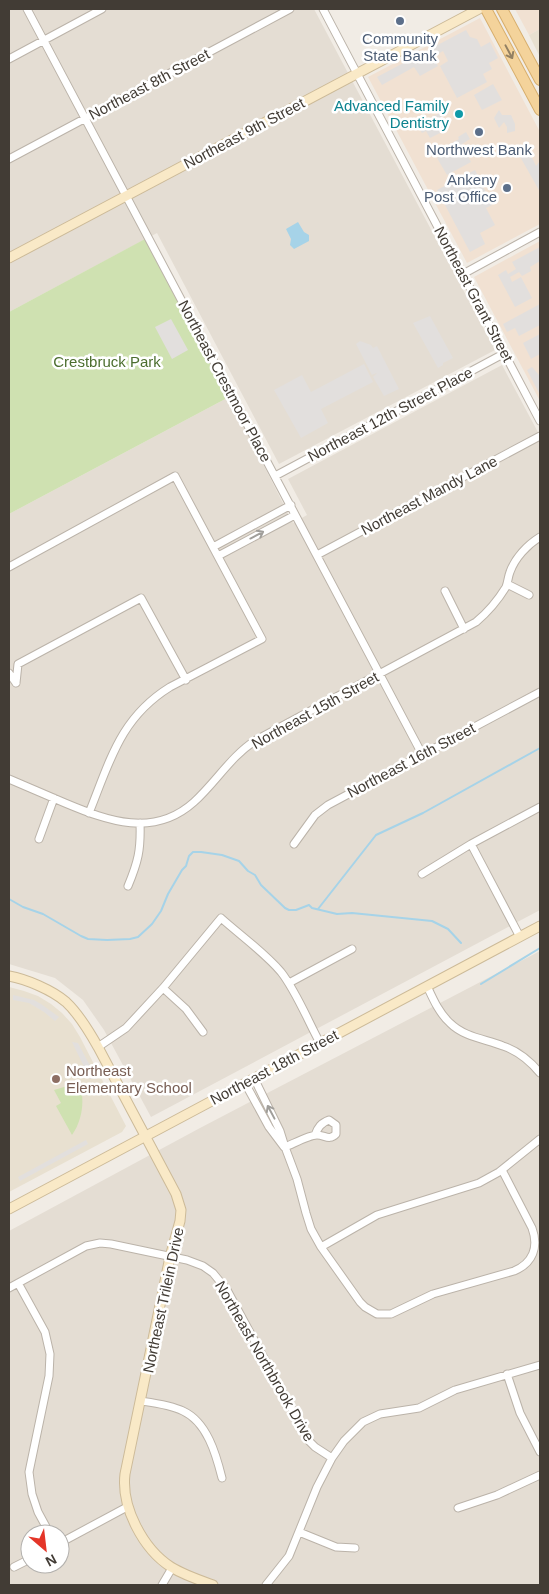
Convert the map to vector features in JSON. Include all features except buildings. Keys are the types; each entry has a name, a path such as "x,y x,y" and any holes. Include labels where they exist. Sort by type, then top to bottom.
{"main road":[{"path":"486,9 540,110"},
{"path":"502,9 540,80"}],"street":[{"name":"Northeast Crestmoor Place","path":"27,9 422,754"},
{"path":"9,58 102,9"},
{"name":"Northeast 8th Street","path":"9,159 290,9"},
{"name":"Northeast Grant Street","path":"322,9 540,420"},
{"name":"Northeast 9th Street","path":"9,258 479,9"},
{"path":"463,274 540,232"},
{"name":"Northeast 12th Street Place","path":"275,476 505,353"},
{"name":"Northeast Mandy Lane","path":"317,555 540,436"},
{"path":"9,567 175,476 262,639 159,694 147,704 129,724 116,747 89,813"},
{"path":"213,547 291,506"},
{"path":"218,556 296,515"},
{"name":"Northeast 15th Street","path":"9,779 89,813 114,821 140,824 160,820 182,811 203,794 250,744 476,622 489,610 507,584 510,571 517,558 540,537"},
{"path":"507,584 530,595"},
{"path":"446,591 464,629"},
{"path":"9,666 18,664 141,598 186,680"},
{"path":"9,673 16,683 18,664"},
{"name":"Northeast 16th Street","path":"294,844 315,815 328,805 540,692"},
{"path":"39,839 54,798"},
{"path":"422,874 471,844 540,808"},
{"path":"128,886 139,858 141,847 140,824"},
{"path":"471,844 520,937"},
{"path":"98,1047 126,1028 163,988 221,918 274,964 289,983 320,1043"},
{"name":"Northeast 18th Street","path":"9,1208 540,926"},
{"path":"289,983 352,949"},
{"name":"Northeast Trilein Drive","path":"9,976 20,978 39,986 66,1002 84,1024 176,1194 181,1210 180,1221 170,1257 124,1484 124,1494 127,1507 149,1547 161,1560 172,1568 213,1585"},
{"path":"427,986 443,1015 457,1029 513,1050 532,1064 540,1073"},
{"path":"163,988 186,1009 203,1032"},
{"path":"249,1081 280,1131 297,1179 308,1221 321,1248 365,1307 371,1311 384,1314 398,1311 433,1294 520,1268 526,1264 534,1251 535,1237 502,1170"},
{"path":"285,1147 315,1135"},
{"path":"321,1248 376,1214 469,1187 490,1178 540,1139"},
{"name":"Northeast Northbrook Drive","path":"9,1288 86,1246 100,1243 187,1260 202,1266 221,1280 304,1434 315,1447 332,1458"},
{"path":"18,1283 45,1332 50,1354 49,1376 30,1472 32,1494 45,1524"},
{"path":"266,1585 289,1556 317,1487 332,1458 354,1430 372,1418 388,1412 409,1411 419,1408 455,1390 540,1365"},
{"path":"507,1374 520,1413 540,1452"},
{"path":"141,1400 177,1408 192,1416 204,1430 218,1461 222,1478"},
{"path":"458,1508 498,1495 540,1475"},
{"path":"70,1538 127,1507"},
{"path":"299,1532 336,1547 355,1548"},
{"path":"14,1567 20,1564"},
{"path":"162,1585 172,1568"}],"shaded area":[{"path":"9,9 314,9 495,350 279,464 157,233 9,312"},
{"path":"515,9 540,9 540,29 529,35"},
{"path":"480,18 540,132 540,224 467,263 368,77"},
{"path":"540,29 540,57 529,35"},
{"path":"466,30 470,37 477,39 481,47 490,42 498,58 489,63 492,69 483,74 487,82 457,98 440,66 448,61 443,51 433,57 438,66 420,76 414,67 382,85 377,77"},
{"path":"493,84 502,100 482,110 474,95"},
{"path":"499,110 502,115 511,115 515,124 515,131 507,133 507,127 504,122 499,128 494,118"},
{"path":"440,113 448,129 430,138 426,131 422,133 417,125"},
{"path":"466,132 470,139 462,144 471,162 447,175 437,158 445,153 443,148 459,139 458,137"},
{"path":"525,143 536,166 540,161 540,192 518,153"},
{"path":"475,170 492,205 486,208 495,225 480,233 485,244 470,252 437,190"},
{"path":"540,241 540,401 474,277"},
{"path":"540,247 540,261 530,267 531,271 522,276 519,272 510,277 512,282 521,277 532,298 515,307 498,275 506,270 508,274 516,269 512,262"},
{"path":"540,304 540,325 519,336 515,328 507,332 503,324"},
{"path":"430,316 453,358 438,368 413,323"},
{"path":"171,319 188,350 172,359 155,327"},
{"path":"540,334 540,354 531,359 523,343"},
{"path":"360,341 371,345 373,348 377,346 399,389 384,396 373,377 377,373 372,375 356,344"},
{"path":"364,364 373,382 321,409 328,423 301,438 274,390 302,375 311,392"},
{"path":"502,365 540,436 540,910 151,1117 104,1030 83,1000 55,978 9,964 9,514 229,397 293,523 307,515 288,479"},
{"path":"532,367 540,374 540,395 527,370"},
{"path":"540,951 540,1585 9,1585 9,1231 200,1128"},
{"name":"Northeast Elementary School","path":"9,987 38,996 62,1013 72,1024 126,1126 122,1132 9,1192"},
{"path":"13,995 34,1000 59,1017 55,1021 29,1003 13,1000"},
{"path":"72,1042 78,1043 97,1079 90,1079"},
{"path":"86,1140 88,1144 20,1181 18,1177"}],"green space":[{"name":"Crestbruck Park","path":"145,239 229,397 9,514 9,312"},
{"path":"74,1084 80,1085 82,1104 78,1124 72,1135 56,1106 61,1103 54,1090"}],"water":[{"path":"298,222 304,232 309,235 309,241 294,249 290,245 291,239 286,229"}],"waterway":[{"path":"318,909 376,835 423,813 540,748"},
{"path":"9,899 23,907 43,914 88,939 130,939 138,937 152,924 186,866 189,856 193,852 201,852 222,855 239,861 248,871 255,875 261,885 289,910 296,910 309,905 312,908 337,914 352,913 432,921 448,929 461,943"},
{"path":"481,984 540,948"}],"place":[{"name":"Community State Bank","path":"400,21"},
{"name":"Advanced Family Dentistry","path":"459,114"},
{"name":"Northwest Bank","path":"479,132"},
{"name":"Ankeny Post Office","path":"507,188"},
{"name":"Northeast Elementary School","path":"56,1079"}]}
